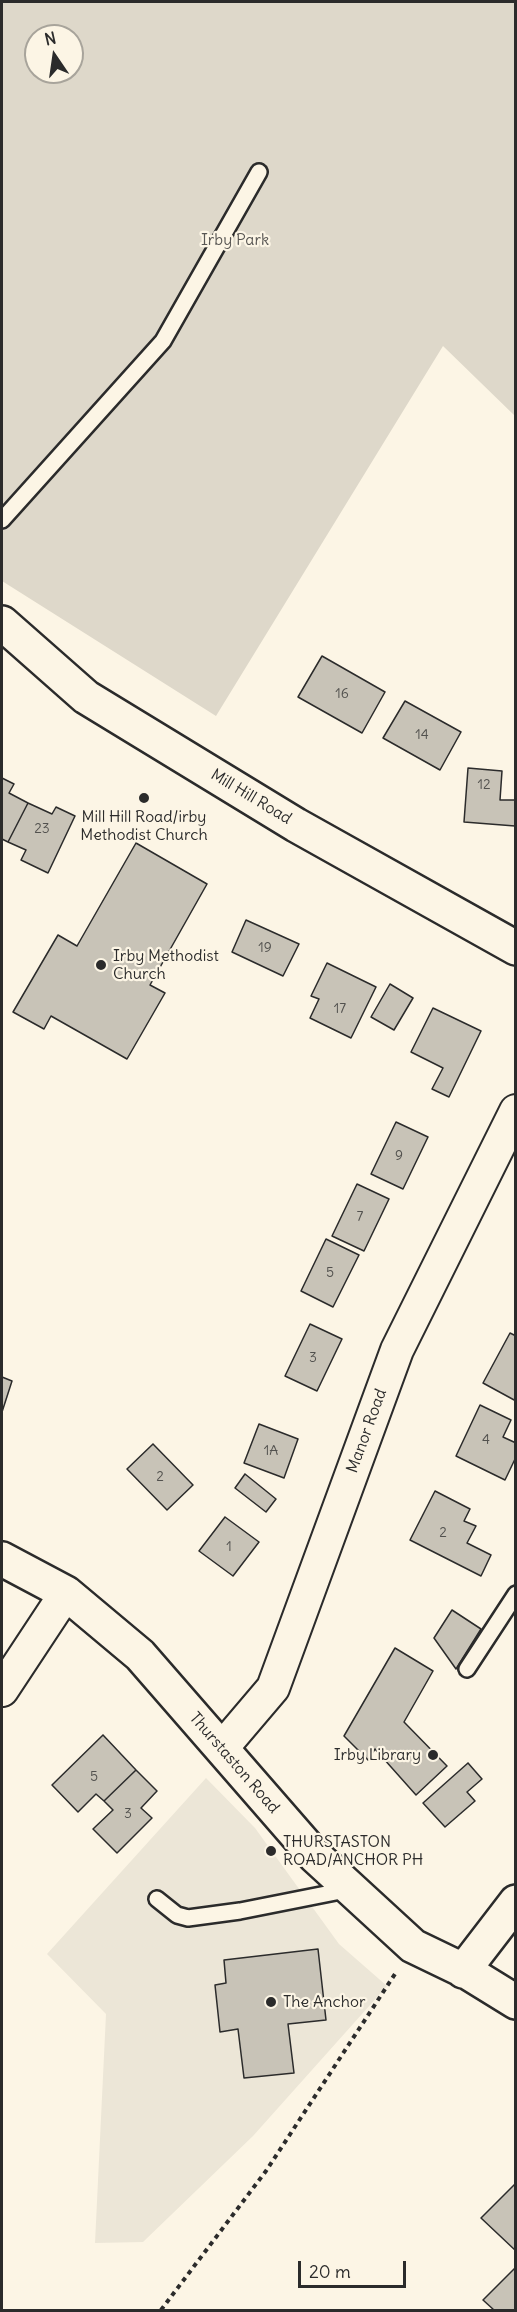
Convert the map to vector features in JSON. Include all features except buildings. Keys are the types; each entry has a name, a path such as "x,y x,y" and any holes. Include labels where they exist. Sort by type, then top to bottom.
{"street":[{"name":"Mill Hill Road","path":"2,623 86,697 306,830 516,948"},
{"name":"Manor Road","path":"222,1748 273,1688 397,1350 516,1112"},
{"name":"Thurstaston Road","path":"2,1559 66,1593 140,1655 315,1856 413,1946 516,2001"},
{"path":"2,1690 66,1593"},
{"path":"463,1971 516,1902"}],"lane":[{"path":"2,520 163,341 259,172"},
{"path":"467,1669 516,1594"},
{"path":"157,1899 177,1915 188,1918 240,1911 351,1889"}],"path":[{"path":"161,2310 266,2170 413,1946"}],"shaded area":[{"path":"206,1778 255,1828 339,1944 387,1986 253,2136 143,2242 95,2243 106,2014 47,1954"}],"green space":[{"name":"Irby Park","path":"2,2 515,2 515,416 443,346 216,716 2,581"}],"place":[{"name":"Mill Hill Road/irby Methodist Church","path":"144,798"},
{"name":"Irby Methodist Church","path":"101,965"},
{"name":"Irby Library","path":"433,1755"},
{"name":"THURSTASTON ROAD/ANCHOR PH","path":"271,1851"},
{"name":"The Anchor","path":"271,2002"}]}
